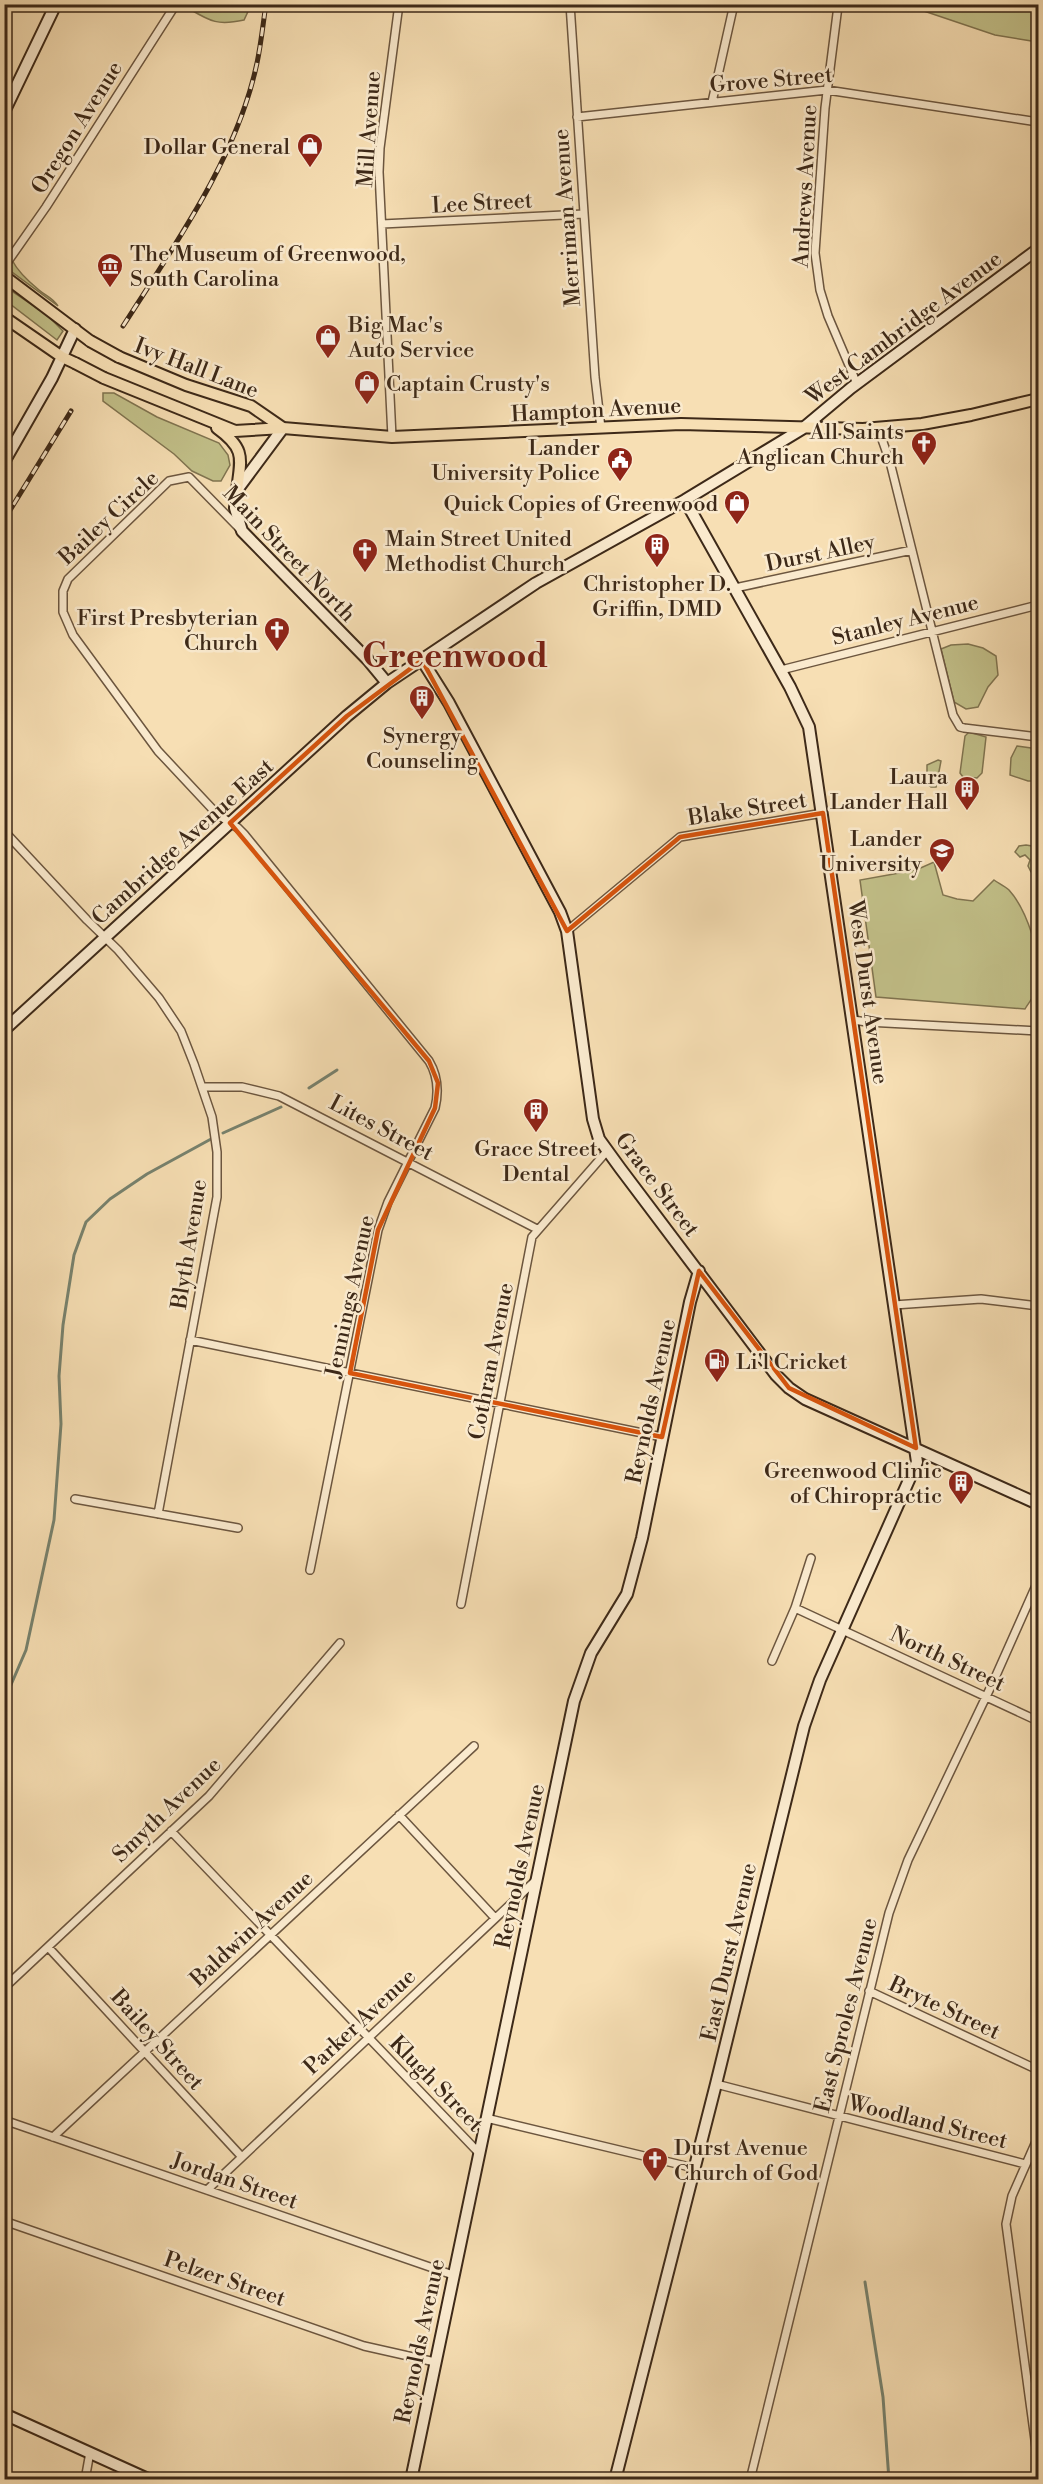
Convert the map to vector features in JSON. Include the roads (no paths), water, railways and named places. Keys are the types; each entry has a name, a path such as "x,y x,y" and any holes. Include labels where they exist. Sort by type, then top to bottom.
{"main road":[{"path":"4,112 56,4"},
{"name":"West Cambridge Avenue","path":"422,660 544,578 685,500 802,429 857,384 1038,249"},
{"path":"4,276 75,329 4,462"},
{"path":"4,317 62,357"},
{"name":"Ivy Hall Lane","path":"75,329 90,341 119,357 186,385 251,406 283,428"},
{"name":"Ivy Hall Lane","path":"62,357 104,378 235,431 283,428"},
{"name":"Hampton Avenue","path":"283,428 392,437 730,424 802,429 878,428 922,424 1038,399"},
{"path":"202,417 233,440 241,459 235,508 242,531"},
{"path":"237,490 283,428"},
{"name":"West Durst Avenue","path":"685,500 781,670 809,726 916,1448"},
{"name":"Main Street North","path":"242,531 368,660 387,683"},
{"name":"Cambridge Avenue East","path":"4,1030 347,716 387,683 422,660"},
{"name":"Grace Street","path":"422,660 449,703 560,912 567,931 592,1119 599,1139 776,1376 789,1388 805,1399 1038,1504"},
{"name":"Reynolds Avenue","path":"411,2480 577,1688 591,1653 627,1594 642,1538 690,1302 699,1271"},
{"name":"East Durst Avenue","path":"615,2480 716,2084 795,1760 820,1680 913,1473 917,1462 916,1448"},
{"path":"5,2415 150,2480"}],"street":[{"name":"Oregon Avenue","path":"4,267 46,207 176,4"},
{"name":"Mill Avenue","path":"392,437 381,224 380,148 399,4"},
{"name":"Merriman Avenue","path":"570,4 595,377 601,428"},
{"path":"711,102 735,4"},
{"name":"Andrews Avenue","path":"838,6 827,90 816,268 828,316 857,384"},
{"name":"Grove Street","path":"577,117 827,90 1038,122"},
{"name":"Lee Street","path":"381,224 584,214"},
{"path":"878,428 890,462 953,715 960,727 1038,737"},
{"name":"Main Street North","path":"189,477 242,531"},
{"name":"Bailey Circle","path":"189,477 169,481 68,579 63,591 63,612 73,635 158,752 217,814 230,823"},
{"name":"Durst Alley","path":"735,588 912,550"},
{"name":"Stanley Avenue","path":"781,670 1038,605"},
{"name":"Blake Street","path":"567,931 680,837 823,813"},
{"name":"Jennings Avenue","path":"230,823 244,834 432,1065 438,1083 436,1103 388,1202 378,1230 310,1570"},
{"name":"Blyth Avenue","path":"4,831 118,950 172,1017 188,1045 215,1133 218,1182 158,1514"},
{"path":"853,1020 1038,1030"},
{"name":"Lites Street","path":"202,1087 242,1087 279,1096 537,1229"},
{"name":"Cothran Avenue","path":"461,1604 532,1237 608,1150"},
{"path":"894,1305 981,1299 1038,1306"},
{"path":"190,1340 662,1437"},
{"path":"75,1499 238,1528"},
{"path":"772,1661 795,1608 811,1558"},
{"name":"East Sproles Avenue","path":"750,2480 837,2116 889,1913 904,1869 1038,1581"},
{"name":"North Street","path":"795,1608 1038,1721"},
{"name":"Smyth Avenue","path":"4,1988 223,1781 340,1642"},
{"name":"Baldwin Avenue","path":"52,2137 474,1746"},
{"path":"399,1815 495,1918"},
{"name":"Klugh Street","path":"171,1831 478,2152"},
{"name":"Parker Avenue","path":"207,2190 537,1879"},
{"name":"Bailey Street","path":"48,1947 241,2156"},
{"name":"Bryte Street","path":"869,1990 1038,2070"},
{"name":"Woodland Street","path":"716,2084 1025,2164"},
{"path":"486,2118 694,2168"},
{"name":"Jordan Street","path":"4,2120 453,2275"},
{"path":"1038,2137 1008,2207 1006,2232 1038,2462"},
{"name":"Pelzer Street","path":"4,2221 364,2346 435,2362"},
{"path":"4,2429 5,2415"},
{"path":"86,2480 90,2452"}],"waterway":[{"path":"309,1088 337,1070"},
{"path":"223,1133 281,1107"},
{"path":"4,1701 26,1650 54,1520 61,1424 59,1376 63,1325 74,1255 86,1222 110,1199 147,1174 211,1139"},
{"path":"865,2282 883,2397 889,2480"}],"railway":[{"path":"123,326 183,233 235,133 248,98 257,63 266,4"},
{"path":"4,520 71,411"}],"place":[{"name":"Dollar General","path":"310,169"},
{"name":"The Museum of Greenwood, South Carolina","path":"110,289"},
{"name":"Big Mac's Auto Service","path":"328,360"},
{"name":"Captain Crusty's","path":"367,406"},
{"name":"All Saints Anglican Church","path":"924,467"},
{"name":"Lander University Police","path":"620,483"},
{"name":"Quick Copies of Greenwood","path":"737,526"},
{"name":"Christopher D. Griffin, DMD","path":"657,569"},
{"name":"Main Street United Methodist Church","path":"365,574"},
{"name":"First Presbyterian Church","path":"277,653"},
{"name":"Synergy Counseling","path":"422,721"},
{"name":"Laura Lander Hall","path":"967,812"},
{"name":"Lander University","path":"942,874"},
{"name":"Grace Street Dental","path":"536,1134"},
{"name":"Li'l Cricket","path":"717,1384"},
{"name":"Greenwood Clinic of Chiropractic","path":"961,1506"},
{"name":"Durst Avenue Church of God","path":"655,2183"}],"district":[{"name":"Greenwood","path":"455,655"}]}
